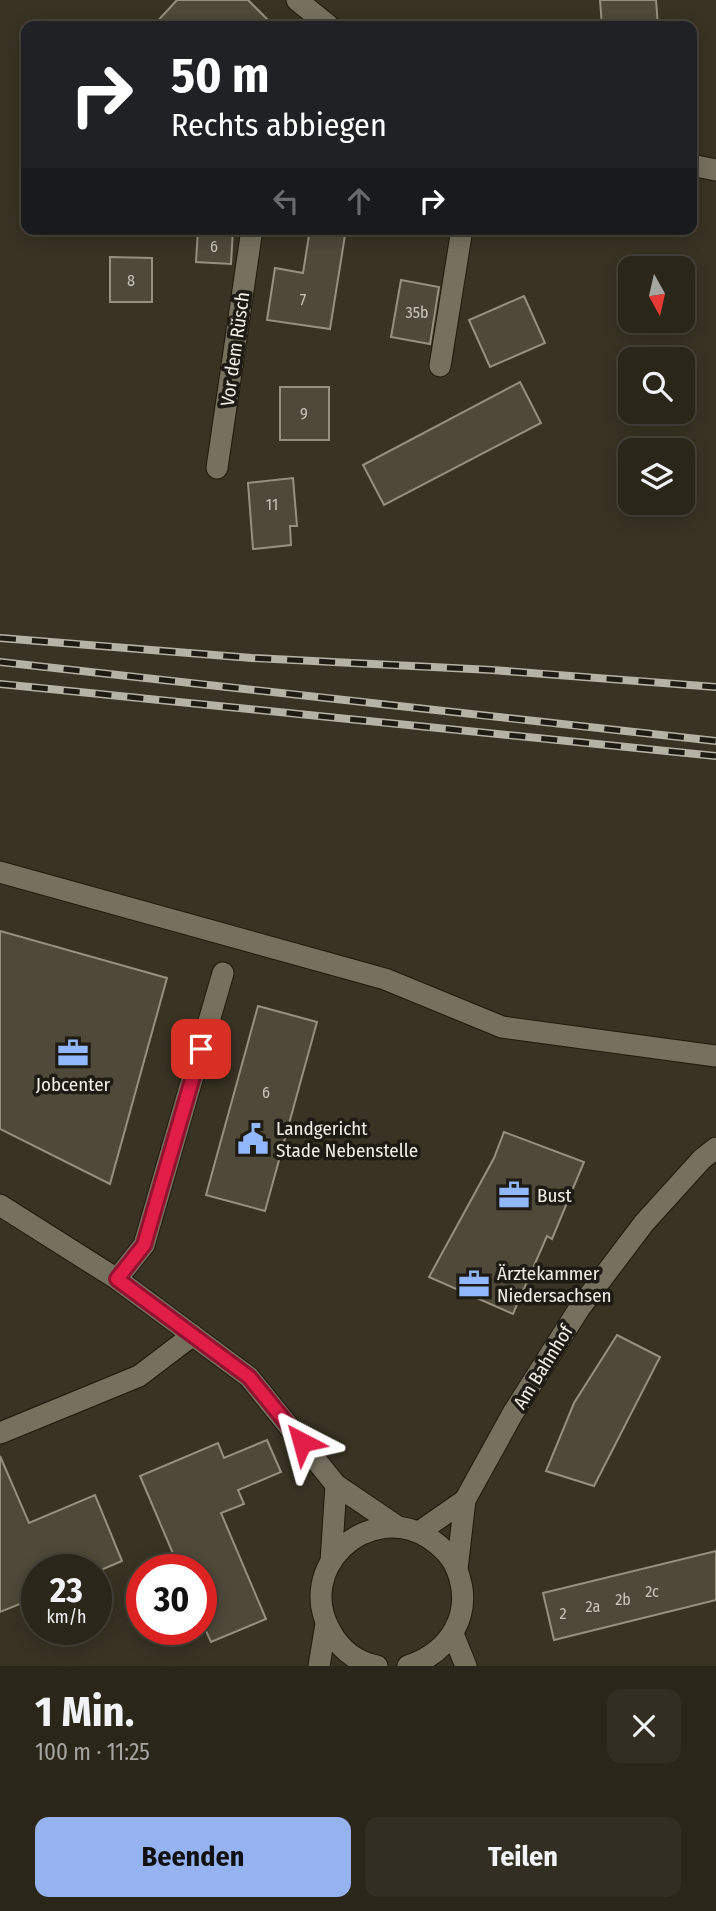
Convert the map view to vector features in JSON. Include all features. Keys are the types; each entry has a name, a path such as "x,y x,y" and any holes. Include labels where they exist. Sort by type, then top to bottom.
{"street":[{"path":"300,11 319,21"},
{"path":"697,166 716,170"},
{"name":"Vor dem Rüsch","path":"217,468 251,235"},
{"path":"440,366 461,235"},
{"path":"0,872 385,979 502,1027 716,1056"},
{"path":"117,1279 144,1245 223,973"},
{"name":"Am Bahnhof","path":"453,1634 461,1614 463,1591 457,1569 465,1500 513,1413 579,1309 644,1223 702,1159 716,1148"},
{"path":"0,1205 117,1279 249,1377 336,1485 398,1527"},
{"path":"0,1433 139,1376 193,1335"},
{"path":"331,1562 336,1485"},
{"name":"Am Bahnhof","path":"419,1532 465,1500"},
{"path":"377,1666 351,1656 336,1642 326,1624 321,1606 322,1588 326,1570 331,1562 348,1542 363,1532 398,1527 419,1532 438,1544 449,1555 457,1569"},
{"path":"319,1666 326,1624"},
{"path":"408,1666 423,1661 440,1650 453,1634 466,1666"}],"building":[{"path":"177,0 248,0 269,21 158,21"},
{"path":"600,0 656,0 658,21 602,21"},
{"path":"198,235 233,235 231,264 196,262"},
{"path":"309,235 345,235 330,329 267,320 275,268 303,273"},
{"path":"110,257 152,258 152,302 110,302"},
{"path":"401,280 439,287 430,344 391,337"},
{"path":"524,296 545,343 490,367 469,320"},
{"path":"520,382 541,423 384,505 363,465"},
{"path":"280,387 329,387 329,440 280,440"},
{"path":"293,478 297,526 290,526 291,545 253,549 248,483"},
{"name":"Jobcenter","path":"0,931 167,978 110,1184 0,1129"},
{"path":"258,1006 317,1022 265,1211 206,1195"},
{"path":"504,1132 584,1162 552,1239 547,1236 513,1314 429,1277 494,1158"},
{"path":"617,1335 660,1357 594,1486 546,1471 574,1403"},
{"path":"267,1440 281,1472 238,1490 244,1504 221,1513 266,1619 217,1639 217,1554 173,1554 140,1476 218,1443 224,1458"},
{"path":"0,1456 29,1523 95,1495 122,1561 112,1565 112,1554 21,1554 21,1603 0,1612"},
{"path":"716,1551 716,1600 554,1640 543,1593"}],"railway":[{"path":"0,638 252,658 492,670 716,687"},
{"path":"0,662 716,741"},
{"path":"0,684 716,756"}],"place":[{"name":"Jobcenter","path":"73,1053"},
{"name":"Landgericht Stade Nebenstelle","path":"253,1139"},
{"name":"Bust","path":"514,1195"},
{"name":"Ärztekammer Niedersachsen","path":"474,1284"}],"route":[{"path":"201,1049 144,1245 117,1279 249,1377 302,1442"}]}
